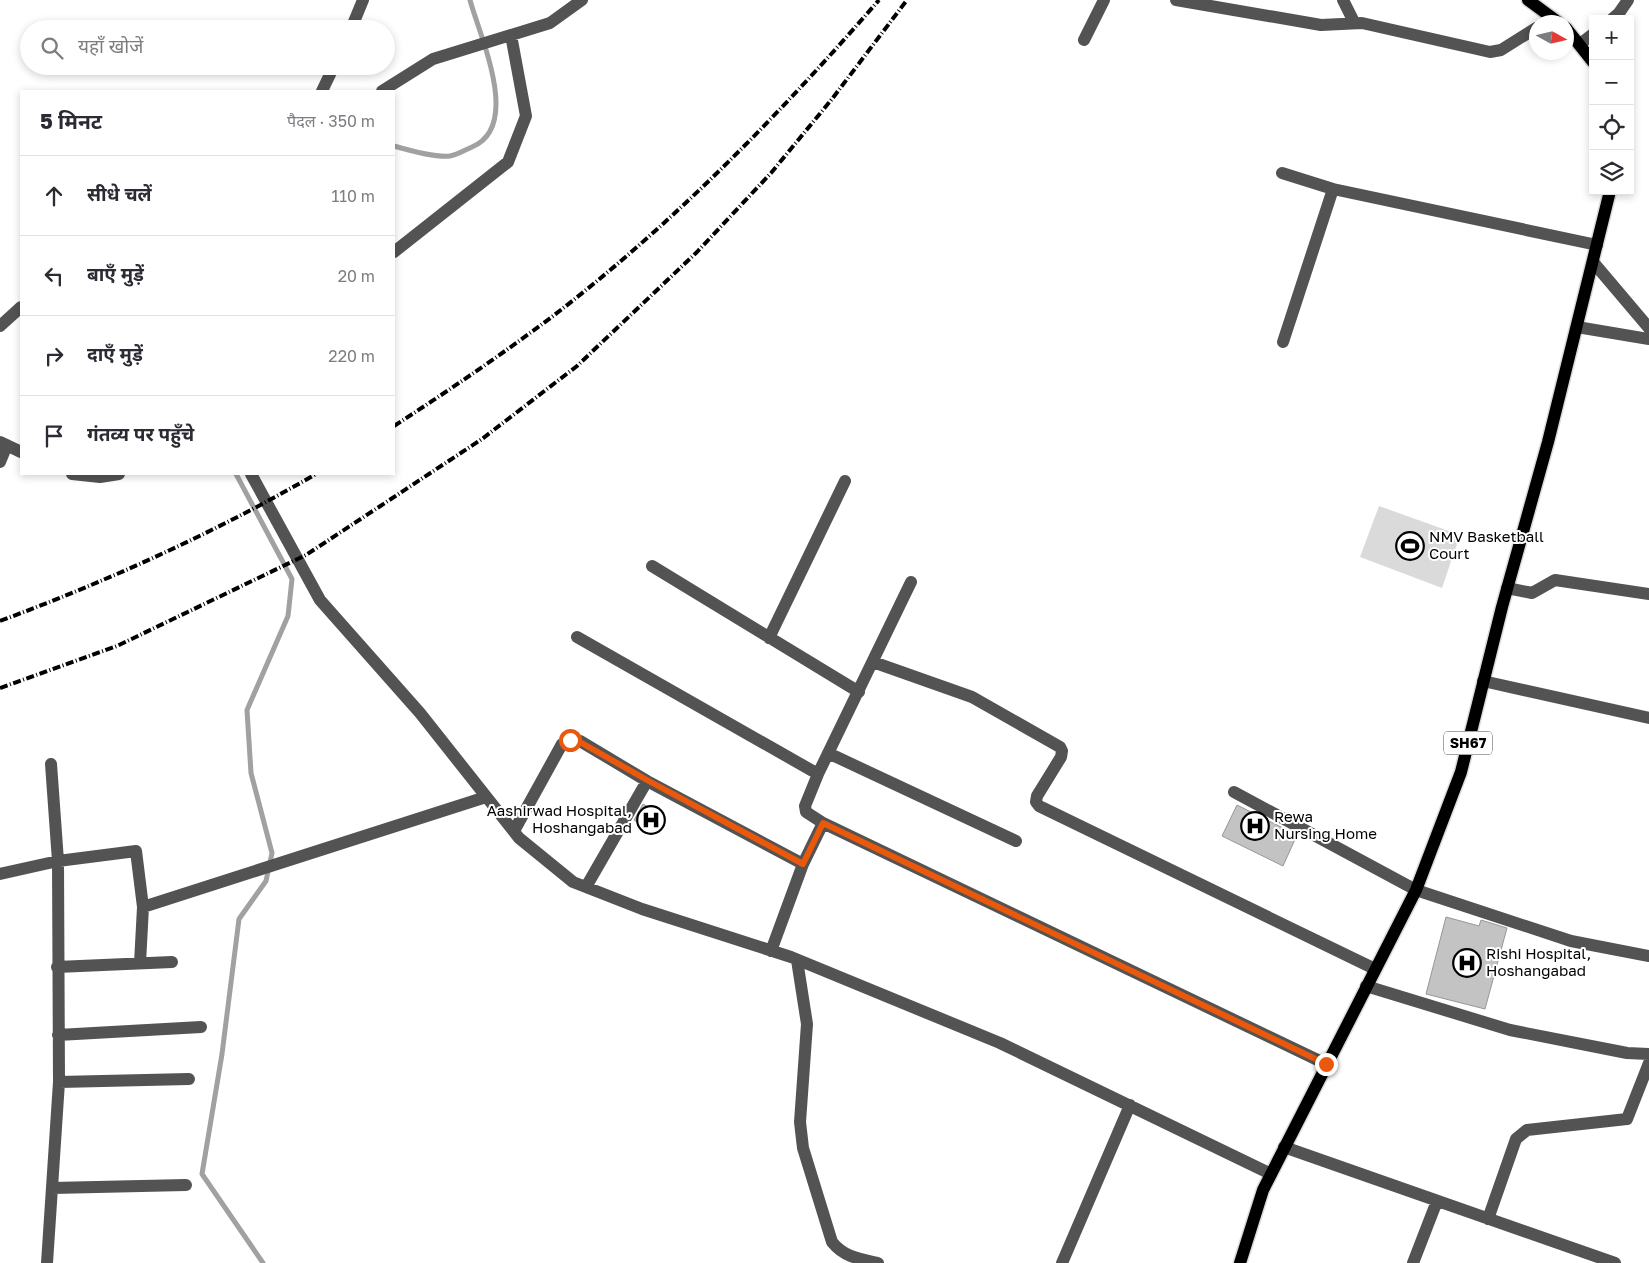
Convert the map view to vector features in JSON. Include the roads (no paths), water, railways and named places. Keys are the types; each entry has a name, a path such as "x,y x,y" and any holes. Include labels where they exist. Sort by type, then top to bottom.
{"main road":[{"path":"1528,0 1545,15"},
{"path":"1574,37 1592,60"},
{"name":"SH67","path":"1240,1263 1263,1190 1416,890 1461,772 1507,588 1548,442 1609,195"}],"street":[{"path":"355,20 363,0"},
{"path":"384,90 433,60 465,48 550,22 582,0"},
{"path":"1084,40 1104,0"},
{"path":"1176,0 1321,25 1354,22 1490,52 1501,50 1529,32"},
{"path":"1343,0 1354,22"},
{"path":"1618,15 1628,0"},
{"path":"395,251 508,162 526,116 510,35"},
{"path":"1580,44 1589,37"},
{"path":"322,90 330,75"},
{"path":"1282,173 1333,189 1597,245"},
{"path":"1283,342 1333,189"},
{"path":"1593,262 1649,328"},
{"path":"0,326 20,308"},
{"path":"1577,326 1649,339"},
{"path":"0,462 4,444 20,452"},
{"path":"81,475 100,477 113,475"},
{"path":"252,475 320,600 420,713 514,832 573,882 642,909 797,960 1000,1043 1271,1174"},
{"path":"769,638 845,482"},
{"path":"652,566 859,692"},
{"path":"1507,588 1532,593 1556,580 1649,594"},
{"path":"911,582 818,774 805,806 809,816 1326,1064"},
{"path":"577,637 697,707 818,774"},
{"path":"873,662 972,697 1060,748 1062,752 1061,757 1037,796 1036,802 1039,806 1375,969"},
{"path":"1483,681 1649,718"},
{"path":"514,832 562,744 570,740 580,742 803,864"},
{"path":"828,753 1016,841"},
{"path":"47,1263 59,1082 58,861 52,764"},
{"path":"586,887 647,780"},
{"path":"1234,792 1416,890 1571,941 1649,956"},
{"path":"143,907 486,797"},
{"path":"770,951 803,864 823,823"},
{"path":"0,874 58,861 136,851 143,907 140,963"},
{"path":"797,960 807,1024 800,1122 803,1148 832,1242 840,1252 851,1257 878,1263"},
{"path":"57,967 172,962"},
{"path":"1366,986 1510,1030 1627,1053 1649,1054"},
{"path":"58,1036 201,1027"},
{"path":"1488,1219 1516,1139 1520,1134 1526,1130 1627,1119 1649,1063"},
{"path":"59,1082 189,1079"},
{"path":"1062,1263 1130,1105"},
{"path":"1284,1148 1615,1263"},
{"path":"52,1188 186,1185"},
{"path":"1413,1263 1436,1201"}],"waterway":[{"path":"395,146 429,155 450,156 472,147 487,136 494,120 496,101 494,80 470,0"},
{"path":"237,475 292,579 288,616 247,710 251,773 272,853 266,881 239,919 222,1054 202,1174 263,1263"}],"railway":[{"path":"395,425 553,316 641,244 683,206 764,126 879,0"},
{"path":"0,688 117,646 306,555 482,439 577,366 697,252 771,173 832,99 907,0"},
{"path":"0,621 81,589 200,536 314,475"}],"place":[{"name":"NMV Basketball Court","path":"1410,546"},
{"name":"Aashirwad Hospital, Hoshangabad","path":"651,820"},
{"name":"Rewa Nursing Home","path":"1255,826"},
{"name":"Rishi Hospital, Hoshangabad","path":"1467,963"}]}
